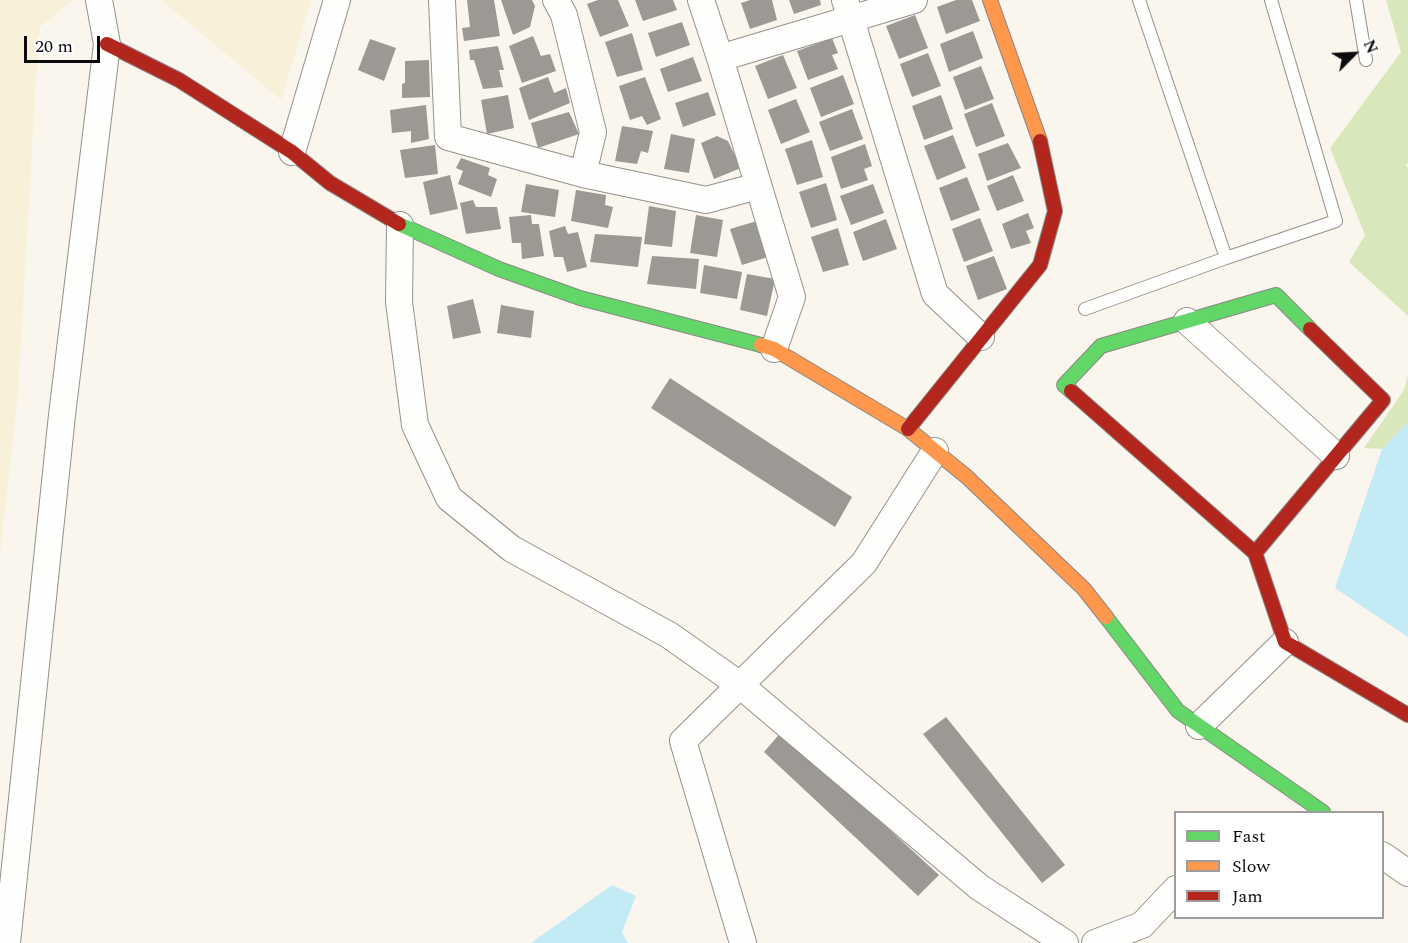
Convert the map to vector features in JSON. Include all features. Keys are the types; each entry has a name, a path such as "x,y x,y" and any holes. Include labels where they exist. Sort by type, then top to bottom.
{"street":[{"path":"7,943 62,415 107,44 99,0"},
{"path":"292,152 337,0"},
{"path":"442,0 448,138 583,174 706,200 758,186"},
{"path":"556,0 564,15 593,132 583,174"},
{"path":"701,0 792,297 774,349"},
{"path":"720,58 849,10 914,0"},
{"path":"908,429 1040,265 1055,211 1044,152 990,0"},
{"path":"849,10 935,294 981,337"},
{"path":"107,44 179,80 292,152 330,183 400,225 499,269 580,298 774,349 908,429 967,477 1084,589 1178,711 1320,811"},
{"path":"400,225 399,302 415,425 449,498 512,549 669,635 740,685 979,887 1065,943"},
{"path":"1255,552 1383,400 1276,295 1101,346 1064,386 1255,552 1285,642 1408,715"},
{"path":"1187,321 1336,456"},
{"path":"743,943 682,741 864,563 935,451"},
{"path":"1199,726 1285,642"},
{"path":"1095,943 1142,925 1174,891"}],"lane":[{"path":"1138,0 1226,258"},
{"path":"1085,309 1336,220 1271,0"},
{"path":"1356,0 1366,60"}],"shaded area":[{"path":"0,0 73,0 39,28 18,393 0,554"},
{"path":"161,0 311,0 281,100"}],"green space":[{"path":"1386,0 1408,0 1408,163 1406,165 1408,168 1408,316 1349,262 1365,235 1330,148 1401,52"},
{"path":"1408,375 1408,422 1382,449 1364,448 1404,390"}],"water":[{"path":"1408,422 1408,637 1335,588 1382,449"},
{"path":"612,885 636,896 622,932 628,943 531,943"}],"building":[{"path":"467,0 494,0 500,36 464,41 462,28 470,27"},
{"path":"501,0 532,0 535,6 530,27 513,35"},
{"path":"598,0 618,0 629,26 600,37 587,4"},
{"path":"635,0 673,0 677,10 643,21"},
{"path":"750,0 772,0 777,20 750,29 741,3"},
{"path":"789,0 820,0 821,5 794,14"},
{"path":"956,0 972,0 980,21 946,34 937,7"},
{"path":"915,15 928,48 899,59 886,26"},
{"path":"682,22 690,45 656,57 648,33"},
{"path":"973,31 983,58 949,72 940,44"},
{"path":"632,33 643,70 617,77 605,42"},
{"path":"533,36 541,56 550,54 556,71 522,83 509,46"},
{"path":"832,38 838,53 832,55 838,69 808,80 797,51"},
{"path":"370,39 396,48 384,81 358,70"},
{"path":"498,46 504,70 499,70 503,87 483,89 474,60 470,60 469,50"},
{"path":"928,53 941,86 912,97 900,64"},
{"path":"783,55 797,88 768,99 755,66"},
{"path":"693,57 702,81 668,92 660,69"},
{"path":"429,60 430,97 402,98 405,61"},
{"path":"981,66 994,99 965,110 953,77"},
{"path":"843,75 854,104 821,117 810,88"},
{"path":"548,77 554,93 566,88 570,103 529,120 519,88"},
{"path":"645,77 661,119 647,125 642,116 630,120 619,86"},
{"path":"708,92 716,115 683,127 675,103"},
{"path":"508,95 514,128 487,134 481,100"},
{"path":"941,95 953,129 924,140 912,106"},
{"path":"796,99 810,132 781,144 768,110"},
{"path":"992,103 1005,136 976,147 964,114"},
{"path":"426,105 429,139 411,143 411,131 392,133 390,110"},
{"path":"852,109 863,139 830,151 819,122"},
{"path":"569,112 579,134 538,148 531,123"},
{"path":"622,126 653,131 648,153 641,151 637,164 615,161"},
{"path":"671,134 695,139 689,173 664,169"},
{"path":"953,135 966,168 937,180 924,146"},
{"path":"717,136 728,141 741,168 714,179 701,143"},
{"path":"812,140 823,177 797,185 785,149"},
{"path":"1008,143 1021,168 987,181 978,154"},
{"path":"865,144 872,166 864,169 868,180 841,189 831,157"},
{"path":"435,145 438,174 405,178 400,150"},
{"path":"461,158 490,168 488,175 497,179 491,197 458,184 463,171 456,168"},
{"path":"450,175 458,209 430,215 423,182"},
{"path":"1013,175 1024,201 997,211 987,186"},
{"path":"967,177 980,210 951,221 939,188"},
{"path":"826,183 837,220 811,228 799,192"},
{"path":"526,184 559,190 555,217 521,212"},
{"path":"873,184 884,213 851,225 840,196"},
{"path":"576,190 606,195 605,205 613,207 608,228 571,221"},
{"path":"473,200 476,207 497,207 501,229 466,234 460,203"},
{"path":"649,206 676,211 672,247 644,244"},
{"path":"1028,213 1034,228 1026,231 1031,243 1011,249 1002,224"},
{"path":"531,215 532,224 539,224 544,256 522,259 521,243 512,243 509,217"},
{"path":"696,215 723,220 717,257 690,253"},
{"path":"980,218 993,251 964,262 952,229"},
{"path":"886,219 897,249 863,261 853,232"},
{"path":"757,221 768,257 742,265 730,229"},
{"path":"565,226 568,234 578,232 587,267 567,272 563,257 554,257 549,231"},
{"path":"838,228 849,265 823,272 811,237"},
{"path":"595,234 642,237 638,267 590,262"},
{"path":"652,256 699,259 696,289 647,284"},
{"path":"994,256 1007,289 978,300 966,266"},
{"path":"704,265 742,272 737,299 700,293"},
{"path":"747,274 775,279 767,316 740,310"},
{"path":"473,299 481,333 453,339 447,306"},
{"path":"501,305 534,311 531,338 497,333"},
{"path":"670,378 852,497 835,527 651,408"},
{"path":"946,717 1065,865 1042,883 923,734"},
{"path":"782,731 939,875 918,896 764,752"}],"traffic: fast":[{"path":"399,224 499,269 580,298 761,345"},
{"path":"1071,391 1064,385 1101,346 1276,295 1310,329"},
{"path":"1106,617 1178,711 1322,811"}],"traffic: slow":[{"path":"990,0 1040,141"},
{"path":"761,345 774,349 908,429 967,477 1084,589 1106,617"}],"traffic: jam":[{"path":"107,44 179,80 292,152 330,183 399,224"},
{"path":"908,429 1040,265 1055,211 1040,141"},
{"path":"1255,553 1383,400 1310,329"},
{"path":"1071,391 1255,553 1285,642 1408,715"}]}
